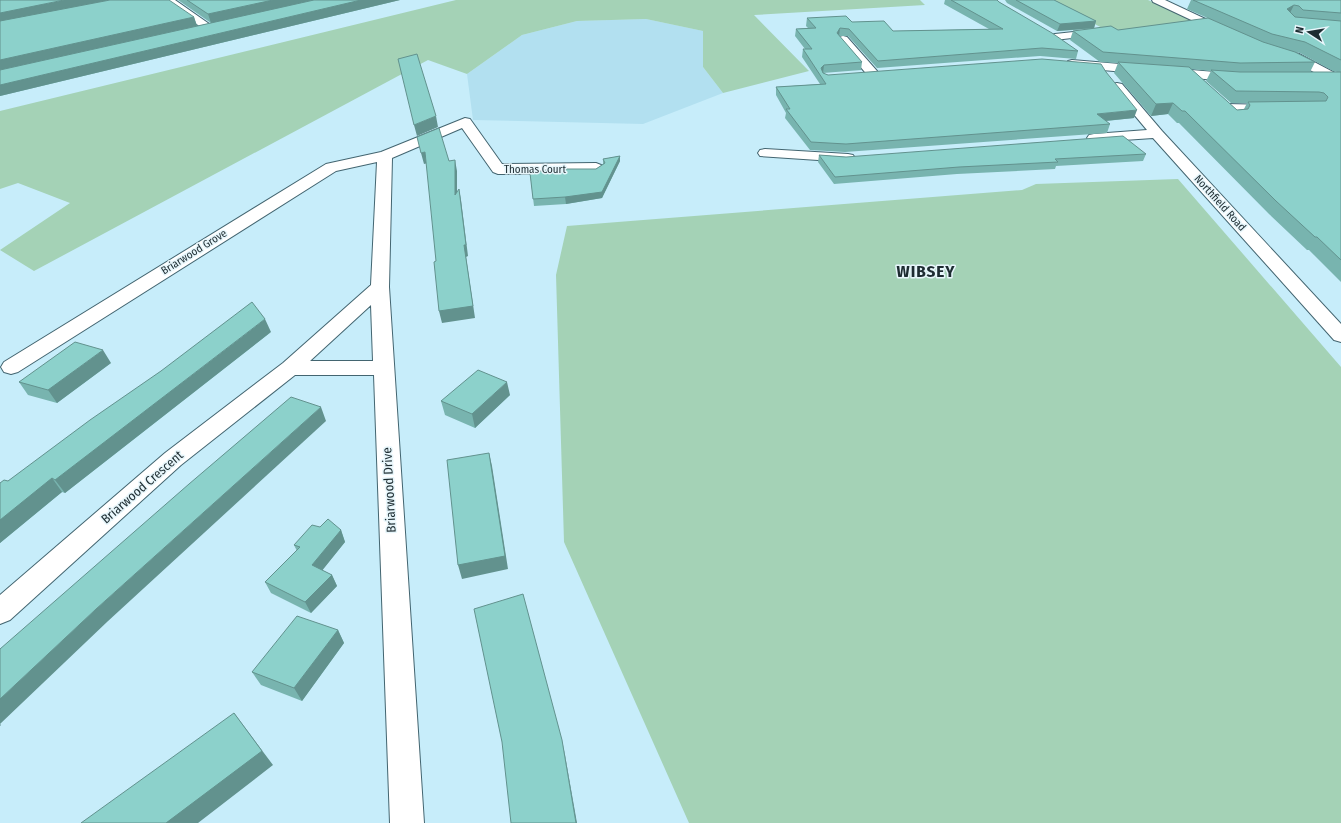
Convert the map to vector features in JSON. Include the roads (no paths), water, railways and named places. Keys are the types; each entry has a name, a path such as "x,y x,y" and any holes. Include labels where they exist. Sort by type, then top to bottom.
{"street":[{"path":"168,0 213,27 194,32"},
{"path":"1157,0 1234,36"},
{"path":"1169,6 1193,4"},
{"path":"1066,45 1051,35 1105,32"},
{"path":"843,39 877,74 858,75"},
{"path":"1276,52 1295,57 1336,77"},
{"path":"1078,53 1101,66"},
{"path":"1063,63 1250,78"},
{"name":"Northfield Road","path":"1101,66 1157,134 1341,336"},
{"path":"1188,74 1204,89"},
{"path":"1309,76 1336,77"},
{"path":"1215,98 1240,121"},
{"path":"1226,108 1289,109"},
{"name":"Thomas Court","path":"385,156 465,122 498,169 596,168"},
{"path":"1079,140 1157,134"},
{"path":"765,152 844,158 860,157"},
{"name":"Briarwood Drive","path":"385,156 380,287 405,822"},
{"name":"Briarwood Grove","path":"11,367 331,167 385,156"},
{"name":"Briarwood Crescent","path":"0,612 173,459 290,368 380,287"},
{"path":"290,368 383,368"}],"district":[{"name":"WIBSEY","path":"926,271"}]}
